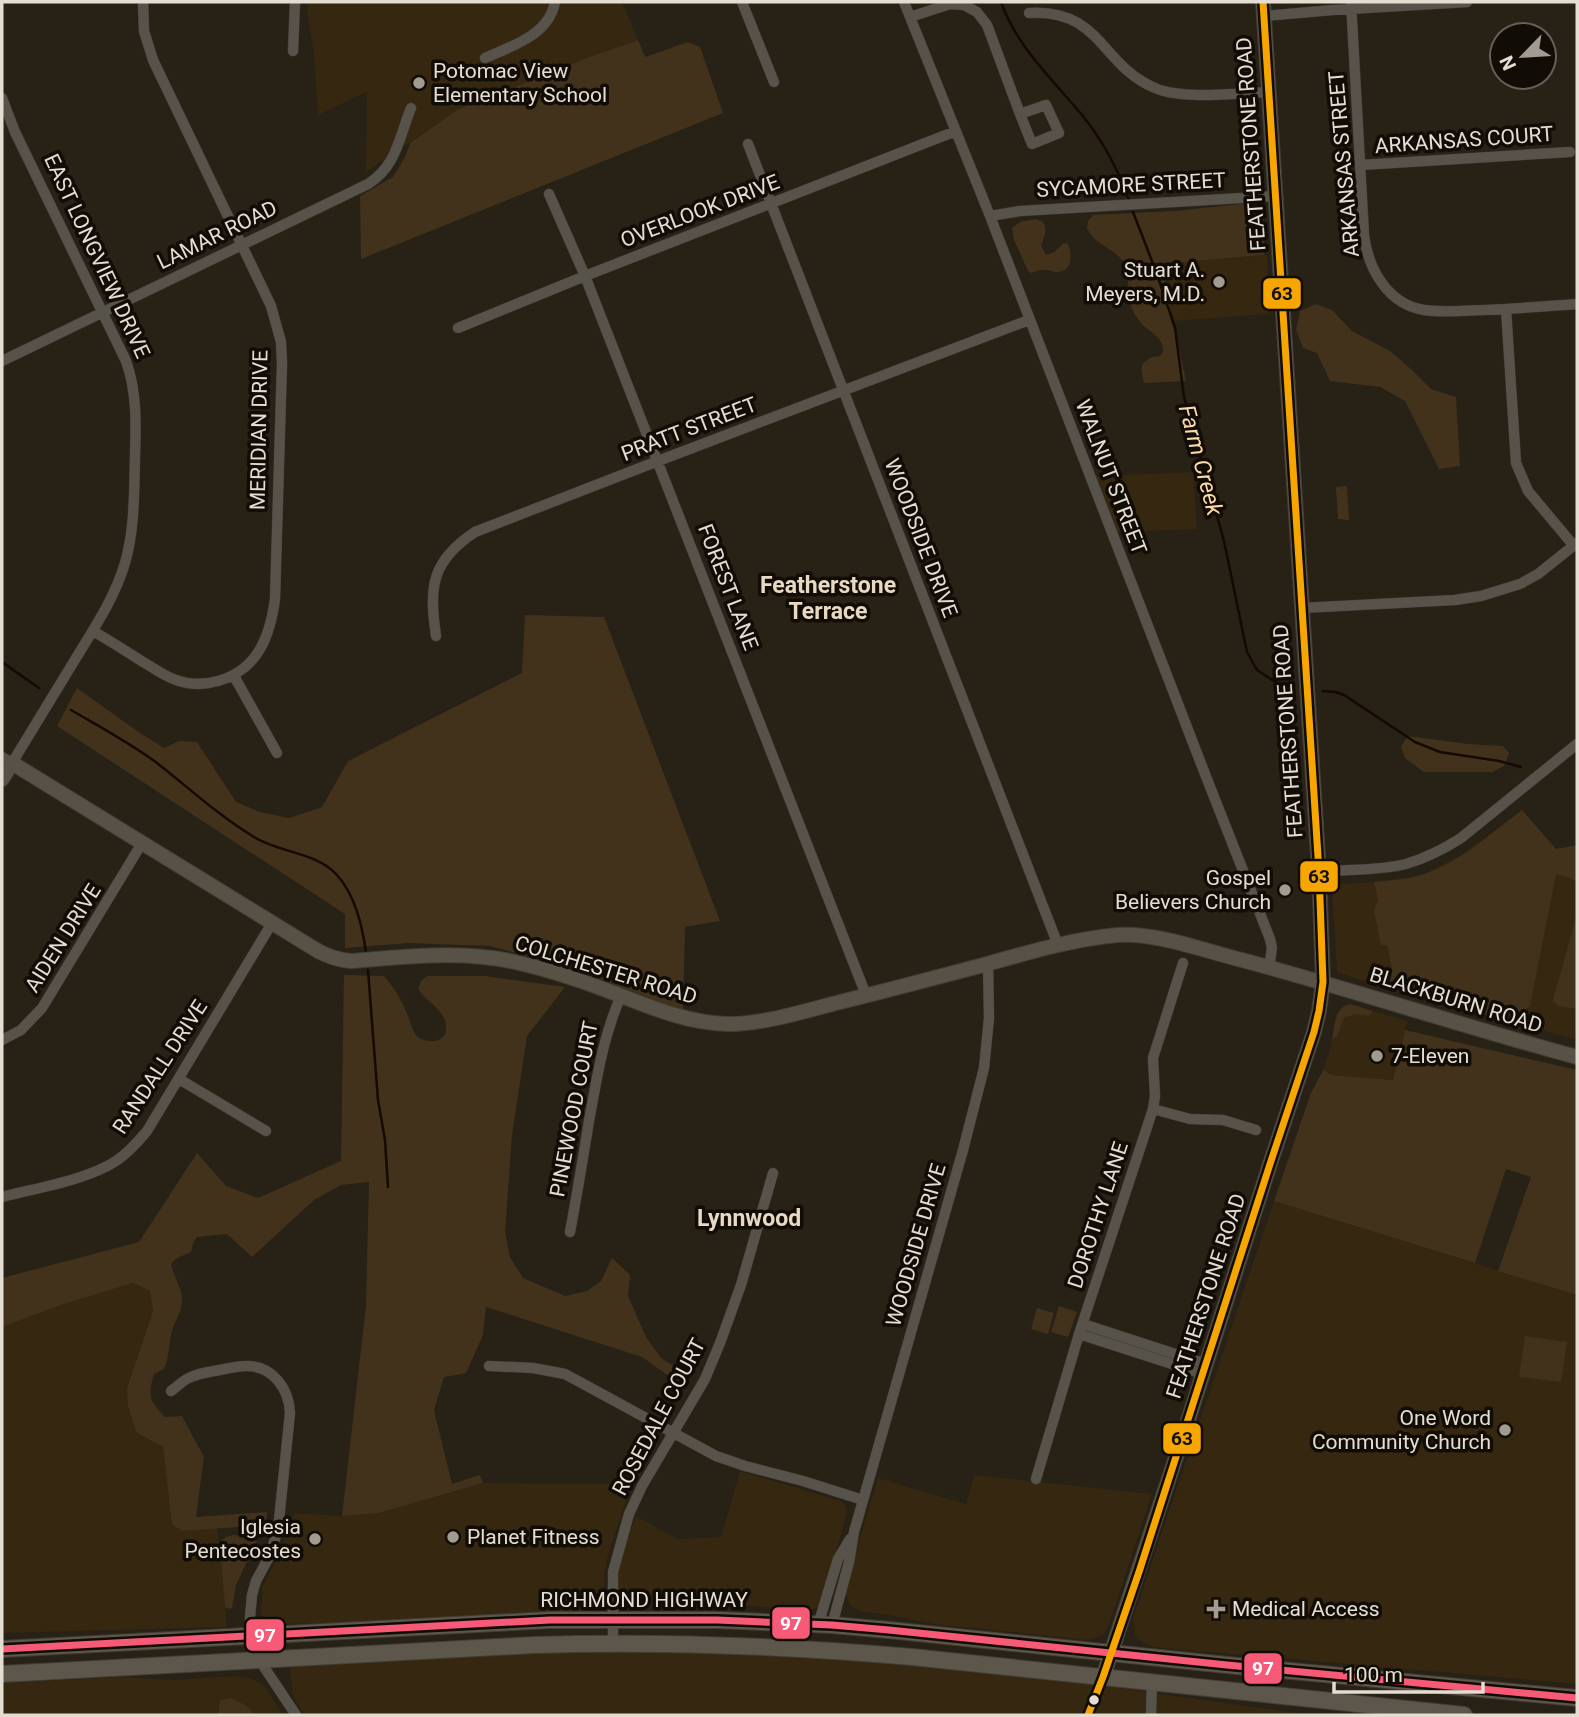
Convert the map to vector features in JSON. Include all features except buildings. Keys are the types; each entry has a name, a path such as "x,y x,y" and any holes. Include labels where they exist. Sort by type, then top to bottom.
{"main road":[{"name":"RICHMOND HIGHWAY","path":"2,1649 464,1624 613,1619 717,1620 825,1625 1577,1698"},
{"path":"770,1646 814,1636 825,1625"},
{"name":"RICHMOND HIGHWAY","path":"2,1674 523,1646 613,1643 770,1646 912,1657 1464,1715"},
{"path":"1337,1702 1387,1694 1401,1682"}],"street":[{"name":"MERIDIAN DRIVE","path":"143,2 144,31 153,60 274,315 281,342 273,616 260,650 244,669 234,676"},
{"path":"293,51 295,2"},
{"path":"485,58 533,35 551,15 555,2"},
{"path":"742,2 774,82"},
{"name":"WALNUT STREET","path":"904,2 990,216 1270,939 1272,948 1269,968"},
{"path":"1263,9 1467,2"},
{"path":"910,17 950,4 964,5 976,12 987,25 1020,114"},
{"name":"ARKANSAS STREET","path":"1352,5 1364,234 1373,269 1386,289 1405,303 1427,311 1577,304"},
{"name":"FEATHERSTONE ROAD","path":"1088,1715 1111,1654 1311,1042 1323,982 1319,872 1263,9"},
{"path":"1029,13 1060,15 1083,25 1135,77 1161,91 1181,95 1268,92"},
{"name":"EAST LONGVIEW DRIVE","path":"2,99 15,132 126,361 134,392 136,416 133,524 125,564 110,601 93,631 7,760 2,779"},
{"name":"LAMAR ROAD","path":"2,361 368,184 378,177 391,161 411,108"},
{"name":"OVERLOOK DRIVE","path":"458,328 956,131"},
{"name":"WOODSIDE DRIVE","path":"748,145 1058,945"},
{"name":"ARKANSAS COURT","path":"1361,165 1570,152"},
{"name":"FOREST LANE","path":"550,194 658,461 866,995"},
{"name":"SYCAMORE STREET","path":"990,216 1020,211 1275,197"},
{"path":"1302,608 1455,600 1481,596 1520,584 1538,574 1576,544 1528,491 1516,463 1506,309"},
{"name":"PRATT STREET","path":"436,636 432,609 433,587 437,574 444,561 463,540 475,533 1029,320"},
{"path":"93,631 167,677 202,684 234,676 277,753"},
{"path":"1319,872 1402,865 1444,849 1577,744"},
{"name":"COLCHESTER ROAD","path":"7,760 317,951 351,961 455,954 486,956 562,975 689,1020 730,1024 750,1022 1058,945 1105,936 1137,935 1164,940 1323,982"},
{"name":"AIDEN DRIVE","path":"2,1040 21,1030 42,1009 142,843"},
{"name":"RANDALL DRIVE","path":"2,1197 88,1175 114,1162 136,1144 179,1079 272,923"},
{"name":"DOROTHY LANE","path":"1036,1479 1081,1329 1153,1109 1153,1058 1183,963"},
{"name":"WOODSIDE DRIVE","path":"825,1625 849,1562 854,1532 956,1177 984,1068 989,1018 988,964"},
{"name":"BLACKBURN ROAD","path":"1323,982 1577,1057"},
{"name":"PINEWOOD COURT","path":"570,1232 597,1073 605,1039 621,996"},
{"path":"179,1079 266,1131"},
{"path":"1153,1109 1190,1119 1219,1120 1256,1130"},
{"name":"ROSEDALE COURT","path":"613,1643 613,1572 629,1514 642,1486 705,1379 740,1285 773,1173"},
{"path":"1081,1329 1204,1369"},
{"path":"171,1391 192,1376 249,1366 263,1369 274,1376 283,1385 287,1395 290,1420 279,1520 269,1557 256,1581 250,1617 251,1636 260,1661 296,1715"},
{"path":"489,1366 533,1368 565,1374 705,1450 731,1461 803,1480 863,1500"},
{"path":"1151,1715 1152,1682"}],"shaded area":[{"name":"Potomac View Elementary School","path":"308,2 622,2 638,40 457,110 366,172 367,92 318,115"},
{"path":"638,40 645,57 688,42 700,47 723,113 361,259 360,196 393,177 411,142 457,110"},
{"path":"1259,204 1264,207 1264,255 1161,264 1186,381 1144,383 1141,370 1143,363 1152,357 1160,356 1163,347 1133,311 1126,266 1114,252 1090,234 1088,221 1093,215"},
{"path":"1035,219 1042,221 1045,227 1041,246 1046,255 1064,243 1068,244 1070,261 1064,271 1028,271 1014,240 1012,228 1020,222"},
{"path":"1267,255 1269,314 1174,321 1161,264"},
{"path":"1316,304 1332,310 1352,331 1390,351 1431,389 1456,397 1460,466 1439,469 1405,401 1380,387 1330,381 1317,353 1303,348 1296,330 1300,311"},
{"path":"1193,472 1197,529 1117,532 1095,476"},
{"path":"1347,486 1349,520 1338,519 1336,487"},
{"path":"525,615 604,617 720,921 685,927 683,1011 567,966 490,946 408,943 345,948 345,914 57,726 77,688 164,748 179,741 197,742 236,802 260,812 289,818 322,807 348,761 522,673"},
{"path":"1408,736 1503,746 1509,753 1504,766 1492,772 1424,772 1405,758 1401,746"},
{"path":"1522,810 1556,849 1577,845 1577,1040 1392,986 1391,990 1337,972 1334,886 1423,875 1463,854"},
{"path":"1522,810 1556,849 1577,845 1577,882 1556,875 1530,1006 1510,1018 1489,1016 1391,986 1392,968 1387,945 1381,946 1374,910 1378,900 1374,882 1412,878 1438,869 1475,846"},
{"path":"1577,914 1577,1009 1558,1006 1553,1000"},
{"path":"344,975 384,976 401,1000 416,1035 429,1041 442,1038 446,1029 440,1012 418,989 427,976 485,976 565,987 527,1036 512,1135 505,1232 510,1257 523,1278 565,1296 587,1291 601,1281 612,1258 630,1275 628,1296 646,1337 661,1358 686,1374 677,1382 642,1357 486,1307 483,1335 466,1373 444,1377 434,1410 452,1484 480,1475 483,1483 379,1513 342,1516 366,1305 369,1182 341,1185 314,1200 252,1257 227,1234 197,1237 191,1252 172,1263 182,1295 182,1304 172,1331 166,1364 164,1369 154,1374 150,1393 153,1402 165,1417 182,1416 204,1457 196,1517 267,1512 266,1525 182,1531 172,1525 163,1447 137,1433 128,1406 127,1388 153,1311 150,1291 133,1283 2,1327 2,1278 139,1242 197,1153 226,1186 258,1198 341,1161"},
{"path":"1350,1004 1407,1021 1393,1080 1332,1075 1323,1070 1338,1012"},
{"path":"1350,1004 1373,1011 1369,1016 1355,1014 1344,1018 1337,1036 1332,1039 1338,1013"},
{"path":"1405,1030 1577,1070 1577,1295 1498,1271 1531,1177 1506,1169 1475,1263 1274,1201 1311,1093 1323,1070 1332,1075 1393,1080"},
{"path":"1274,1201 1577,1295 1577,1684 1152,1647 1135,1635 1133,1618"},
{"path":"133,1283 150,1291 153,1311 127,1388 137,1433 163,1447 172,1525 182,1531 217,1528 227,1627 2,1633 2,1327"},
{"path":"1059,1306 1077,1312 1068,1337 1051,1332"},
{"path":"1037,1308 1054,1313 1048,1334 1031,1329"},
{"path":"1525,1336 1567,1342 1561,1382 1519,1377"},
{"path":"740,1471 841,1501 846,1506 847,1513 821,1604 815,1609 805,1610 707,1603 622,1604 619,1599 617,1570 636,1516 677,1539 721,1537"},
{"path":"974,1475 1152,1494 1106,1632 1089,1640 933,1624 863,1612 850,1604 845,1592 846,1583 878,1478 966,1504"},
{"path":"483,1483 622,1484 630,1489 608,1555 603,1609 492,1621 265,1624 261,1619 262,1588 280,1552 294,1513 342,1516 379,1513"},
{"path":"233,1535 250,1537 257,1541 236,1585 232,1608 229,1609 225,1607 220,1547 221,1541"},
{"path":"720,1643 1076,1682 1311,1715 304,1715 293,1696 289,1663 318,1665 638,1645"},
{"path":"232,1676 250,1678 264,1685 283,1715 2,1715 2,1683 122,1677 170,1680"},
{"path":"231,1698 247,1706 255,1715 218,1715 220,1700"}],"waterway":[{"name":"Farm Creek","path":"1001,2 1016,34 1026,48 1097,135 1115,166 1129,200"},
{"name":"Farm Creek","path":"1133,212 1175,328 1184,397 1224,541 1247,652 1257,670 1292,689"},
{"path":"2,662 39,688"},
{"name":"Farm Creek","path":"1323,691 1344,695 1415,742 1440,752 1521,767"},
{"path":"71,710 147,756 216,811 254,837 328,867 343,882 353,900 366,952"},
{"path":"368,970 388,1187"}],"transit line":[{"name":"63","path":"1088,1715 1139,1572 1314,1032 1323,982 1319,872 1263,2"},
{"name":"97","path":"2,1649 550,1620 717,1620 889,1630 1577,1698"}],"place":[{"name":"Potomac View Elementary School","path":"419,83"},
{"name":"Stuart A. Meyers, M.D.","path":"1219,282"},
{"name":"Gospel Believers Church","path":"1285,890"},
{"name":"7-Eleven","path":"1377,1056"},
{"name":"One Word Community Church","path":"1505,1430"},
{"name":"Planet Fitness","path":"453,1537"},
{"name":"Iglesia Pentecostes","path":"315,1539"},
{"name":"Medical Access","path":"1216,1609"}],"district":[{"name":"Featherstone Terrace","path":"828,598"},
{"name":"Lynnwood","path":"749,1218"}]}
